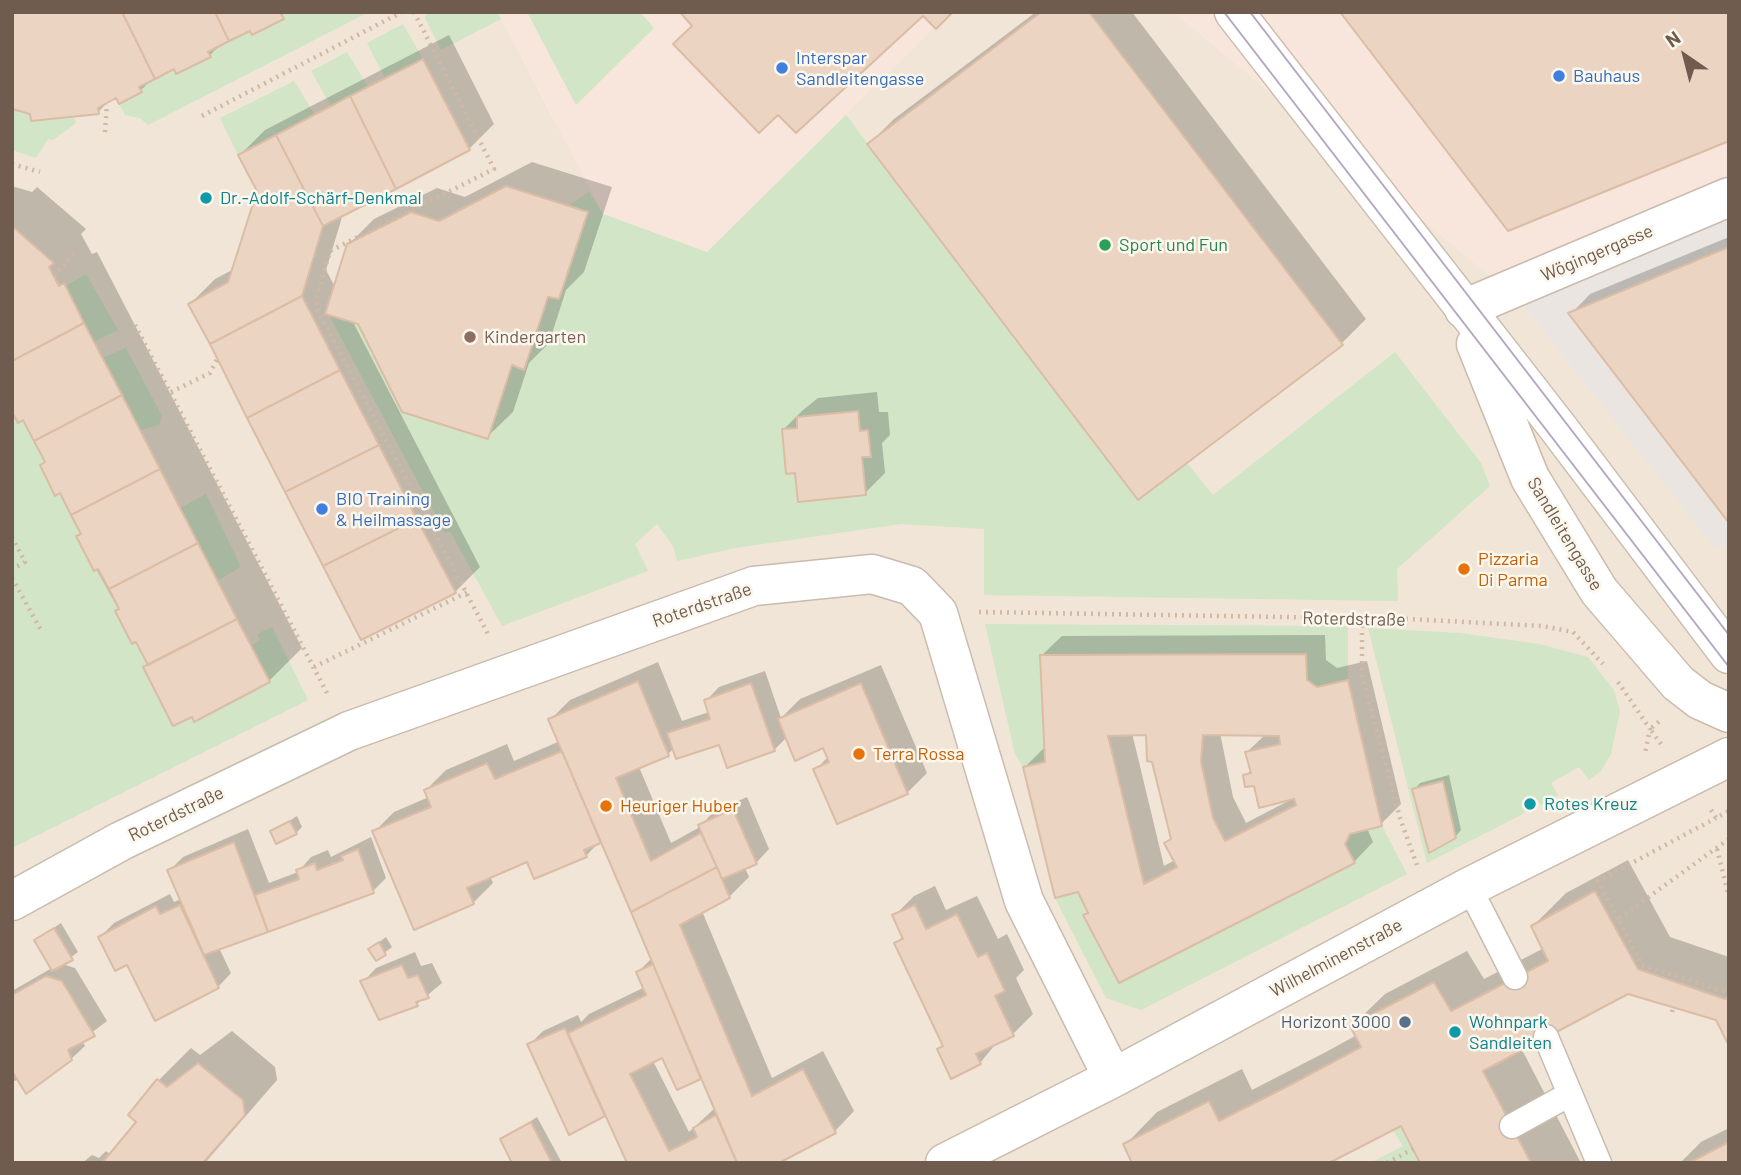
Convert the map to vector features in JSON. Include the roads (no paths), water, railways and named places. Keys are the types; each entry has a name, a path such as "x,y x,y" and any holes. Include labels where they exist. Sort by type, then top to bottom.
{"street":[{"name":"Sandleitengasse","path":"1234,12 1559,429 1729,654"},
{"name":"Wögingergasse","path":"1464,309 1729,198"},
{"name":"Sandleitengasse","path":"1464,309 1530,478 1600,591 1678,683 1700,700 1729,713"},
{"name":"Roterdstraße","path":"12,901 121,841 349,731 754,586 872,574 912,586 938,613 1024,901 1113,1078"},
{"name":"Wilhelminenstraße","path":"945,1163 1113,1078 1469,887 1729,757"}],"lane":[{"path":"1469,887 1516,978"},
{"path":"1546,1037 1599,1163"},
{"path":"1512,1126 1570,1094"}],"tram line":[{"path":"1224,12 1729,667"},
{"path":"1250,12 1729,635"}],"place":[{"name":"Interspar Sandleitengasse","path":"782,68"},
{"name":"Bauhaus","path":"1559,76"},
{"name":"Dr.-Adolf-Schärf-Denkmal","path":"206,198"},
{"name":"Sport und Fun","path":"1105,245"},
{"name":"Kindergarten","path":"470,337"},
{"name":"BIO Training & Heilmassage","path":"322,509"},
{"name":"Pizzaria Di Parma","path":"1464,569"},
{"name":"Terra Rossa","path":"859,754"},
{"name":"Rotes Kreuz","path":"1530,804"},
{"name":"Heuriger Huber","path":"606,806"},
{"name":"Horizont 3000","path":"1405,1022"},
{"name":"Wohnpark Sandleiten","path":"1455,1032"}]}
